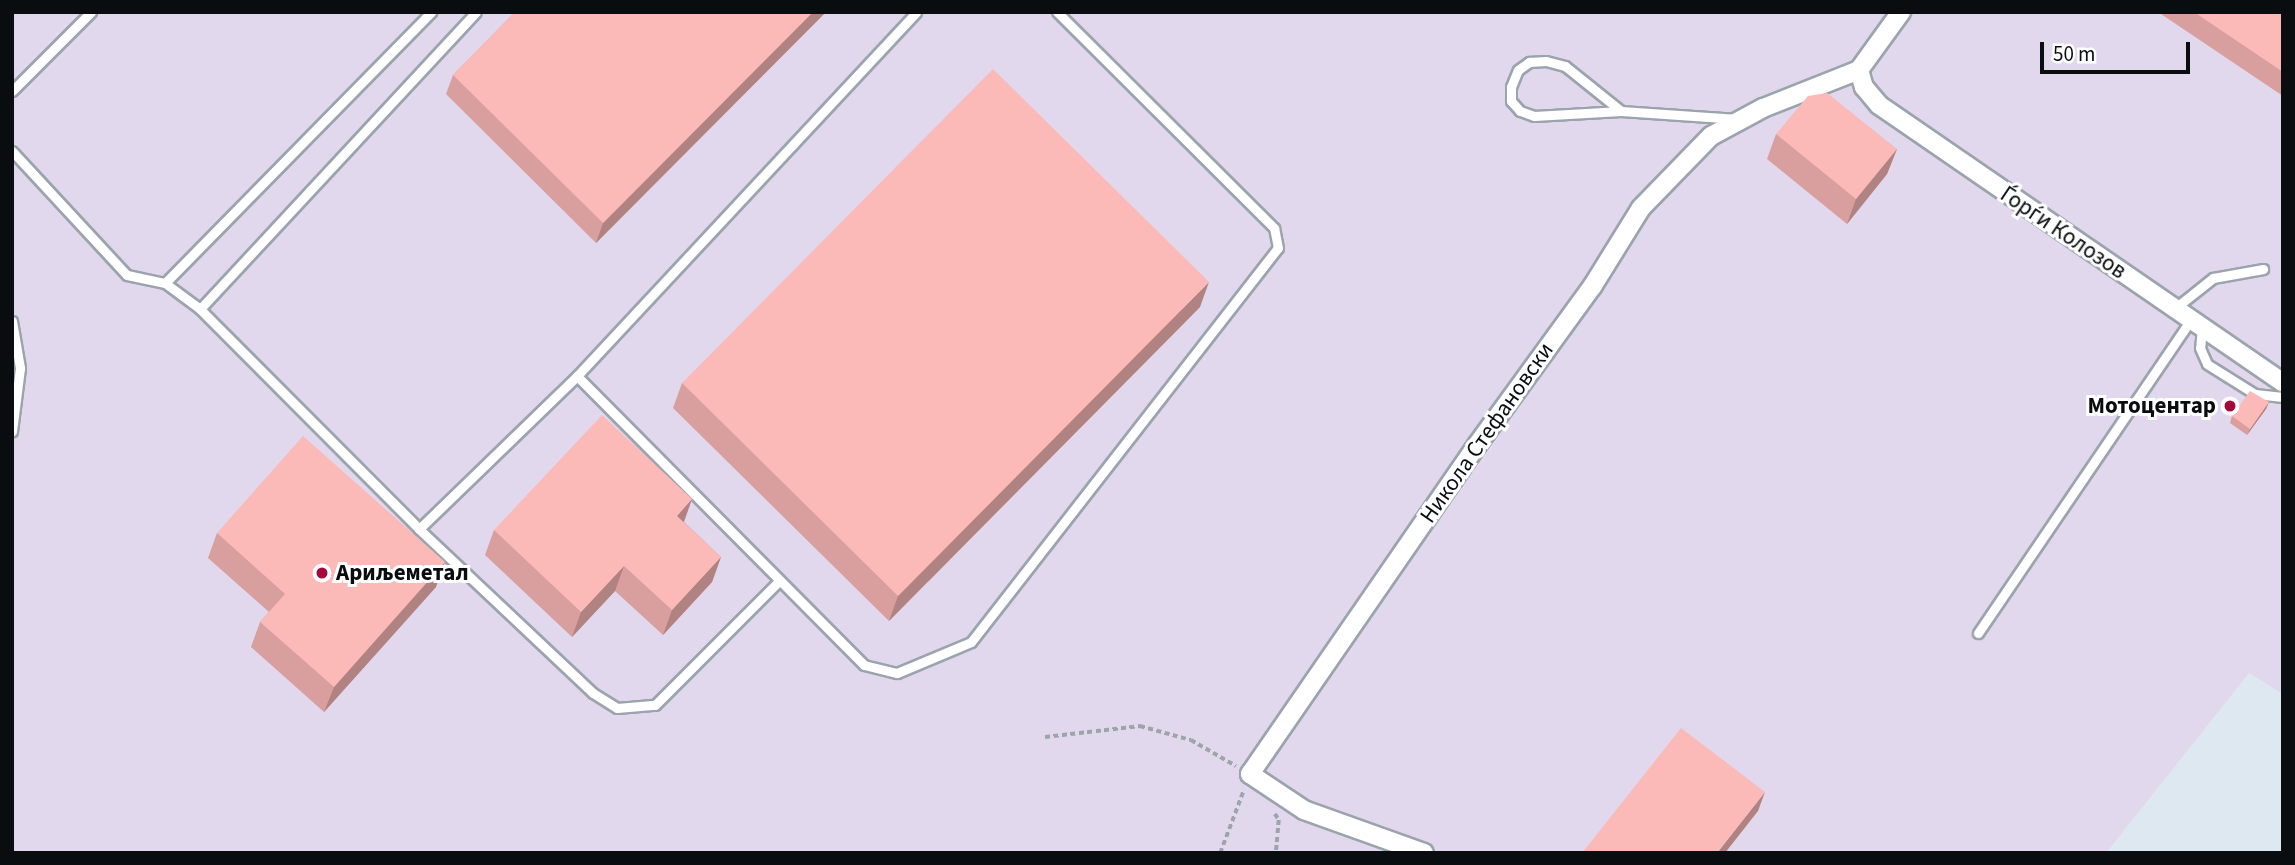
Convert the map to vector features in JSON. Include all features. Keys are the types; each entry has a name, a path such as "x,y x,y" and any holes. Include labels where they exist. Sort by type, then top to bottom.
{"street":[{"path":"1858,70 1901,12"},
{"name":"Никола Стефановски","path":"1250,774 1476,445 1592,287 1641,208 1711,136 1743,119 1858,70"},
{"name":"Ѓорѓи Колозов","path":"1858,70 1864,87 1880,105 2283,383"},
{"path":"1250,774 1304,810 1424,853"}],"lane":[{"path":"12,91 91,12"},
{"path":"165,283 431,12"},
{"path":"200,309 476,12"},
{"path":"419,529 577,376 916,12"},
{"path":"577,376 777,583 864,665 897,673 971,642 1278,247 1274,228 1057,12"},
{"path":"1621,111 1565,66 1546,61 1530,62 1518,70 1511,87 1511,101 1520,111 1534,116 1621,111 1743,119"},
{"path":"12,151 127,275 165,283 200,309 419,529 593,693 617,708 654,705 777,583"},
{"path":"2174,309 2214,278 2263,269"},
{"path":"12,321 20,368 12,431"},
{"path":"2196,323 2200,348 2207,364 2255,394 2283,397"},
{"path":"1978,633 2196,323"}],"path":[{"path":"1045,737 1140,726 1191,740 1250,774 1220,853"},
{"path":"1272,808 1279,820 1276,853"}],"shaded area":[{"path":"12,12 2283,12 2283,694 2249,673 2106,853 12,853"}],"building":[{"path":"515,12 813,12 603,223 453,75"},
{"path":"2194,12 2283,12 2283,72"},
{"path":"993,69 1209,282 898,596 682,383"},
{"path":"1827,93 1897,149 1856,199 1776,134 1808,96"},
{"path":"2250,391 2269,402 2250,429 2232,416"},
{"path":"602,415 692,499 677,516 721,557 672,610 624,566 581,612 494,530"},
{"name":"Ариљеметал","path":"303,436 445,562 334,687 260,622 285,594 217,533"},
{"path":"1681,728 1765,792 1717,853 1582,853"}],"place":[{"name":"Мотоцентар","path":"2230,406"},
{"name":"Ариљеметал","path":"322,573"}]}
